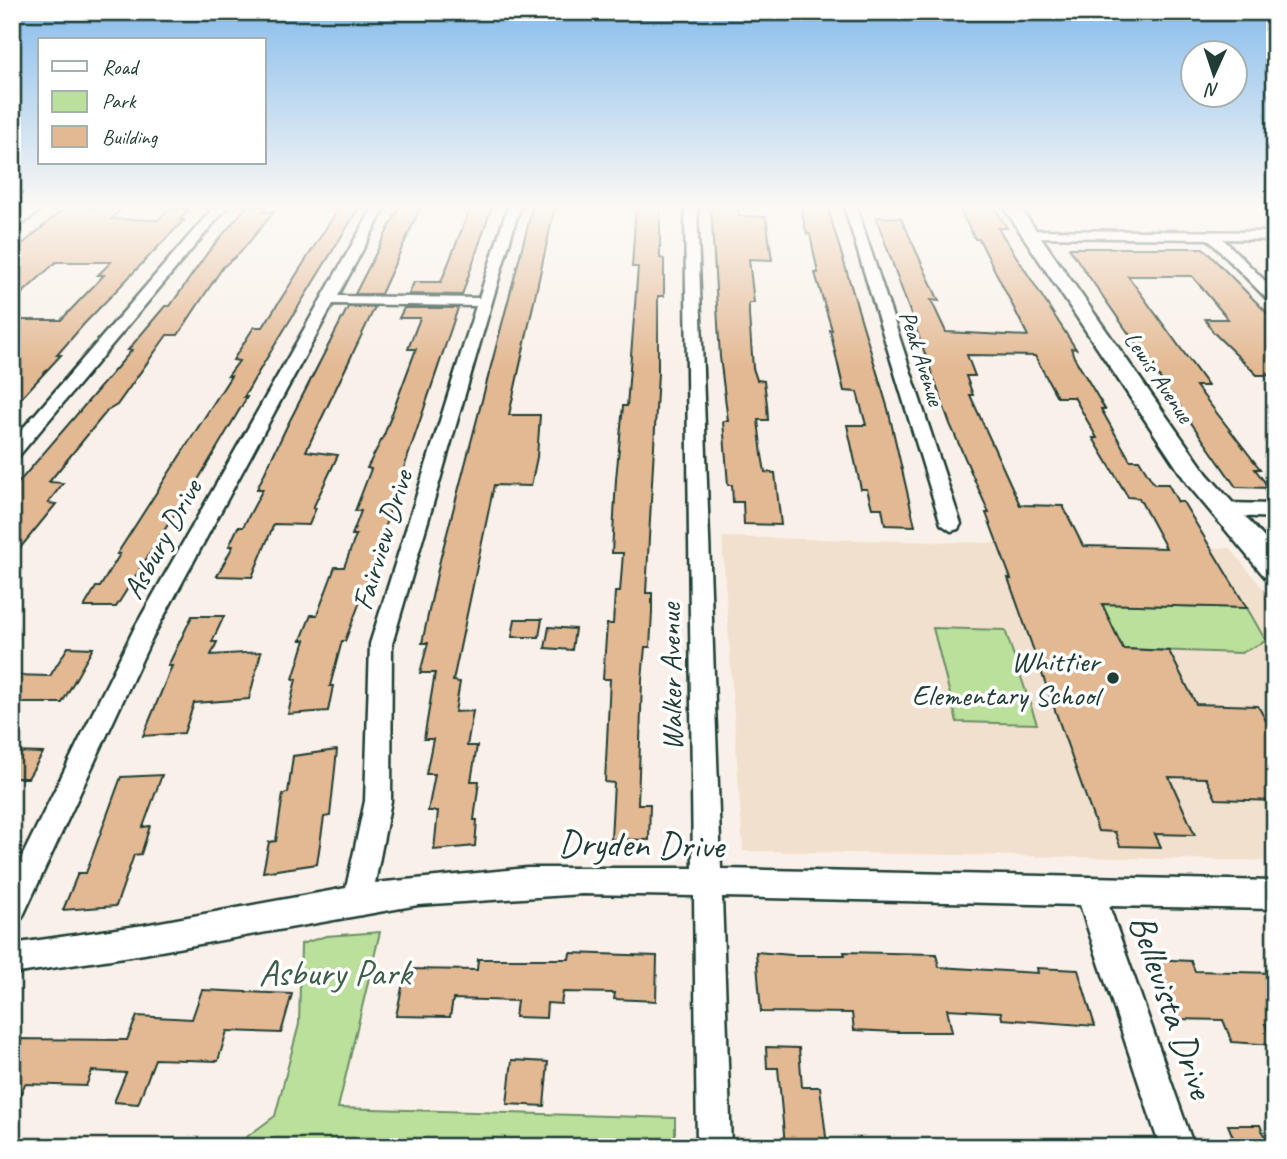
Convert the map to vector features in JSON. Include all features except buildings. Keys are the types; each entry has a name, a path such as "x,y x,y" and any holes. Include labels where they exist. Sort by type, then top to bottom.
{"main road":[{"name":"Lewis Avenue","path":"1048,260 1173,444 1224,510 1275,569"}],"street":[{"path":"12,453 176,260"},
{"name":"Asbury Drive","path":"12,908 142,636 350,260"},
{"name":"Fairview Drive","path":"358,900 378,801 378,673 381,644 499,260"},
{"name":"Walker Avenue","path":"692,260 714,1147"},
{"name":"Peak Avenue","path":"867,260 951,524"},
{"path":"1237,260 1275,299"},
{"path":"328,300 487,302"},
{"path":"1224,510 1275,511"},
{"name":"Dryden Drive","path":"12,959 124,943 358,900 452,888 582,880 1275,895"},
{"name":"Bellevista Drive","path":"1090,891 1177,1147"}],"shaded area":[{"path":"722,537 1230,548 1275,603 1275,861 743,851"}],"green space":[{"path":"1102,604 1247,608 1266,641 1241,653 1123,649"},
{"path":"933,628 1005,630 1037,724 957,722"},
{"name":"Asbury Park","path":"380,932 338,1108 675,1118 675,1147 233,1147 275,1116 299,1024 301,944 326,936"}],"place":[{"name":"Whittier Elementary School","path":"1113,678"}]}
